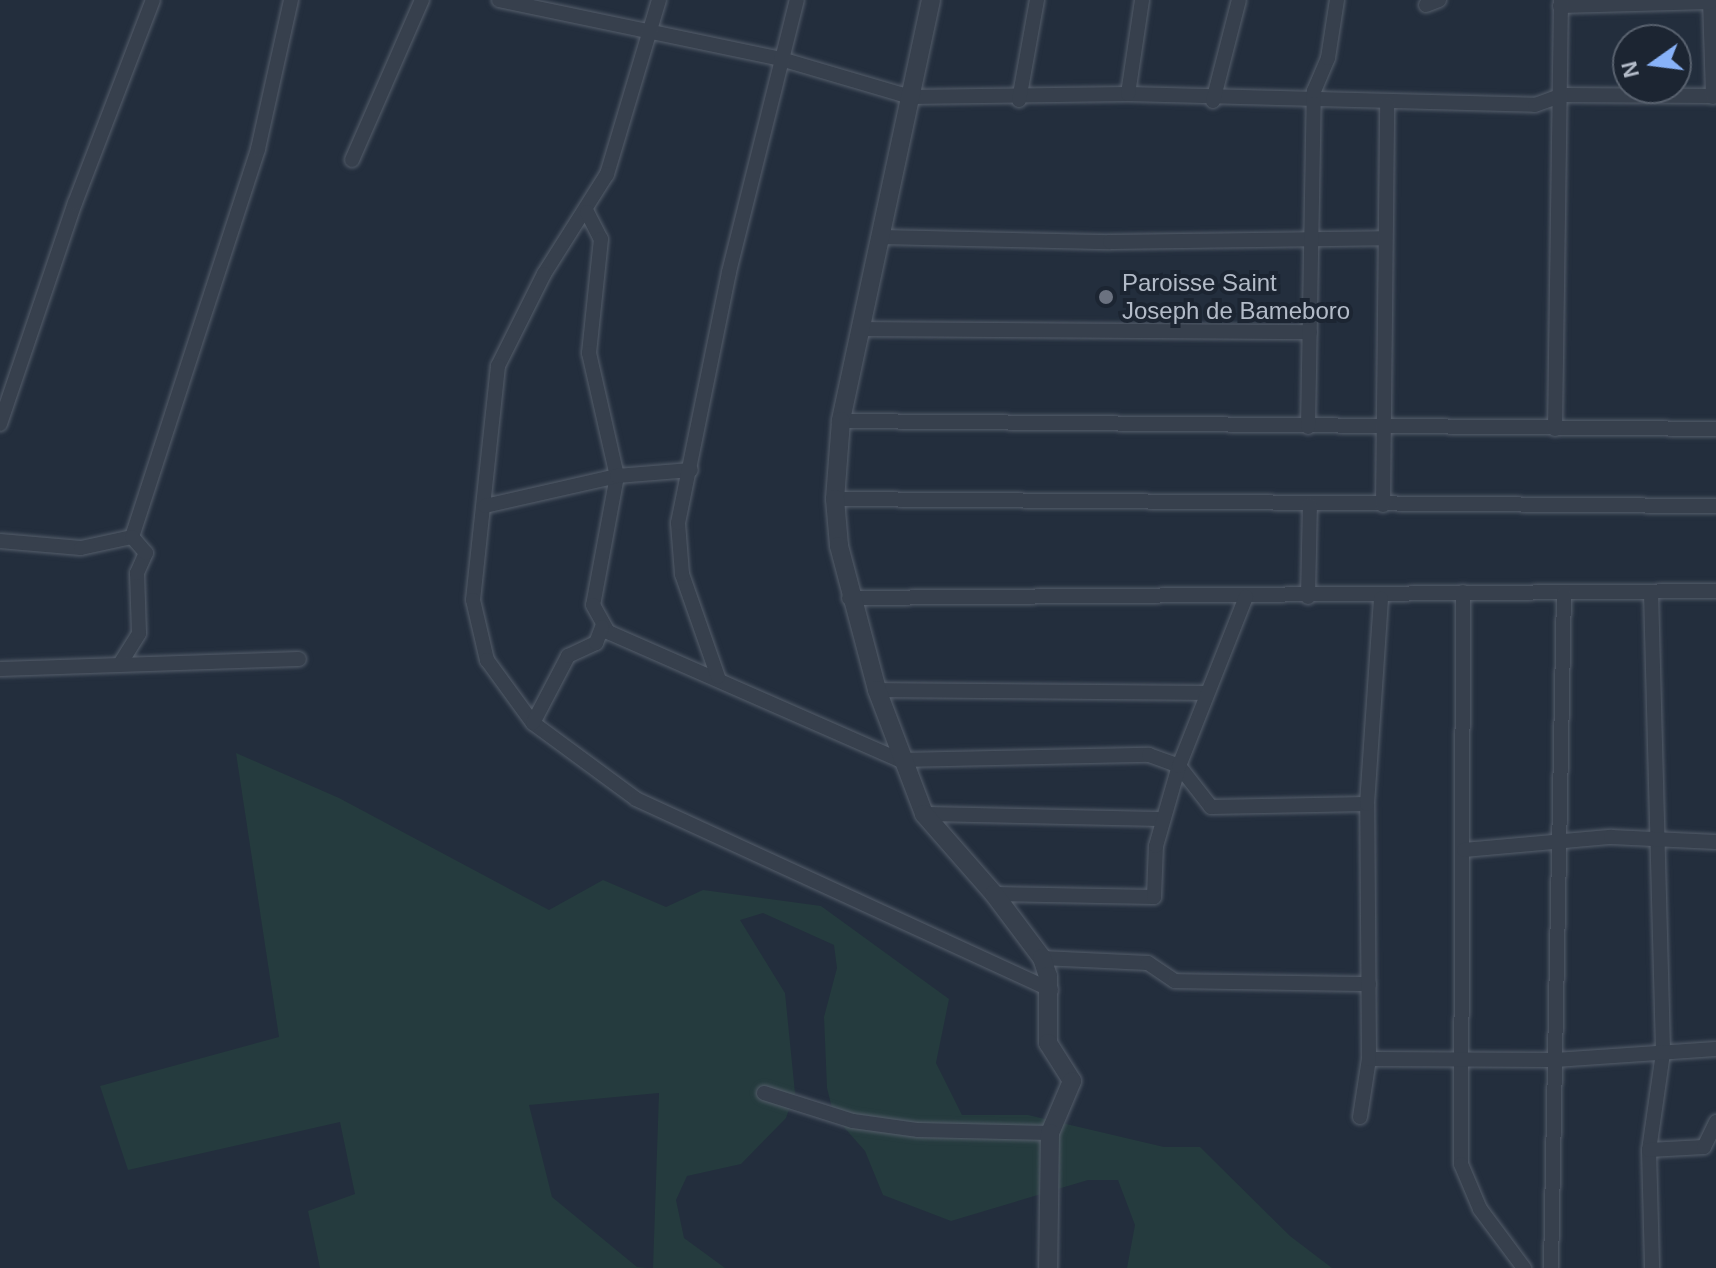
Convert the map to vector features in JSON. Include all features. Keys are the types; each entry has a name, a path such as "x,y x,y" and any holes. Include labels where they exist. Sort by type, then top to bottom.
{"street":[{"path":"0,424 75,203 153,0"},
{"path":"132,537 258,149 291,0"},
{"path":"352,160 422,0"},
{"path":"499,0 781,59 910,97 1019,100 1128,94 1213,101 1535,105 1562,95 1715,96 1710,1 1560,3 1562,95 1555,429"},
{"path":"659,0 653,33 615,154 587,212 544,274 498,366 476,629 504,691 533,723 636,799 1051,990"},
{"path":"718,677 679,559 678,523 720,313 797,0"},
{"path":"931,0 841,421 835,499 849,598 900,760 924,814 994,894 1042,958 1051,990 1048,1043 1072,1081 1050,1133 1048,1268"},
{"path":"1019,100 1037,0"},
{"path":"1128,94 1142,0"},
{"path":"1213,101 1239,0"},
{"path":"1308,427 1314,103 1337,0"},
{"path":"1383,505 1387,104"},
{"path":"533,723 568,656 596,643 602,627 593,597 617,476 589,353 601,239 587,212"},
{"path":"881,237 1313,241 1384,238"},
{"path":"861,329 1310,332"},
{"path":"841,421 1716,429"},
{"path":"485,506 617,476 691,470"},
{"path":"835,499 1716,506"},
{"path":"1308,597 1310,505"},
{"path":"0,541 81,548 132,537"},
{"path":"120,664 139,633 137,573 146,553 132,537"},
{"path":"849,598 1381,598 1463,592 1716,591"},
{"path":"1463,592 1464,850 1458,1060 1466,1185 1524,1268"},
{"path":"1651,592 1663,1053 1649,1150 1652,1268"},
{"path":"1551,1268 1564,593"},
{"path":"994,894 1150,899 1163,819 1179,766 1246,597"},
{"path":"1360,1117 1369,1059 1367,804 1381,598"},
{"path":"602,627 669,662 718,677 900,760 1129,754 1179,766 1211,807 1367,804"},
{"path":"0,669 66,672 120,664 299,659"},
{"path":"877,690 1206,693"},
{"path":"924,814 1163,819"},
{"path":"1464,850 1611,837 1658,843 1716,842"},
{"path":"1042,958 1148,963 1175,981 1369,984"},
{"path":"1369,1059 1555,1060 1716,1049"},
{"path":"764,1093 853,1121 918,1130 1050,1133"},
{"path":"1649,1150 1704,1147 1716,1122"}],"green space":[{"path":"236,753 339,798 549,910 603,880 666,907 703,890 821,906 949,999 936,1063 962,1115 1028,1115 1164,1147 1200,1147 1290,1236 1332,1268 1127,1268 1135,1225 1118,1180 1088,1180 951,1221 883,1195 865,1151 834,1116 827,1088 824,1017 837,968 834,945 763,913 740,920 785,993 795,1093 786,1118 741,1164 687,1176 676,1200 684,1238 725,1268 653,1268 659,1093 529,1105 552,1197 637,1267 648,1268 320,1268 308,1211 355,1194 340,1122 128,1170 100,1086 279,1037"}],"place":[{"name":"Paroisse Saint Joseph de Bameboro","path":"1106,297"}]}
